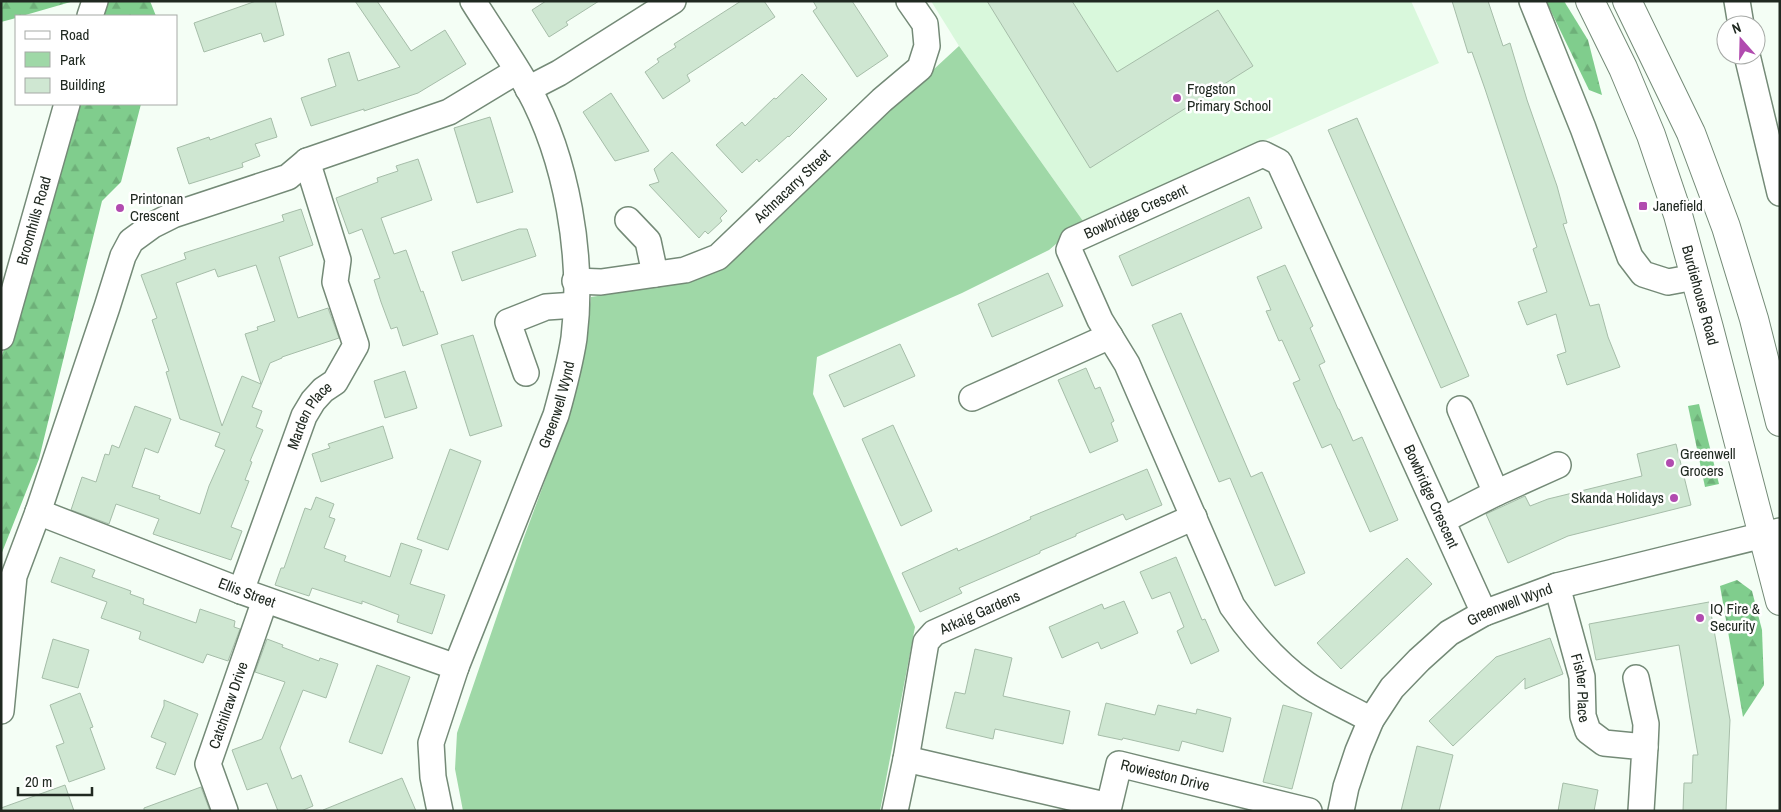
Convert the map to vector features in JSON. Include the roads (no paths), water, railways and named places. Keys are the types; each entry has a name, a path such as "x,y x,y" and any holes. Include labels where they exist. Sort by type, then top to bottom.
{"main road":[{"name":"Burdiehouse Road","path":"1590,1 1623,68 1651,135 1678,215 1771,533 1780,601"},
{"path":"1627,1 1691,134 1726,227 1754,318 1780,422"}],"street":[{"path":"90,15 95,1"},
{"name":"Greenwell Wynd","path":"440,811 433,777 431,743 456,667 556,415 567,377 574,337 576,293 571,218 563,179 548,132 523,80 473,1"},
{"path":"1,711 14,576 38,512 123,256 132,241 153,225 173,215 288,177 307,161 449,112 523,80 559,73 673,1"},
{"name":"Achnacarry Street","path":"526,373 508,322 601,282 685,270 718,257 882,100 920,68 928,46 925,24 909,1"},
{"path":"1532,1 1583,128 1630,257 1643,274 1668,282 1695,278"},
{"path":"1737,1 1739,15"},
{"path":"1749,65 1775,154 1780,192"},
{"name":"Broomhills Road","path":"1,337 66,105"},
{"name":"Bowbridge Crescent","path":"1371,720 1308,685 1281,664 1251,632 1232,606 1127,364 1100,320 1069,250 1073,240 1263,154 1279,162 1484,612"},
{"name":"Marden Place","path":"241,591 304,416 318,396 335,382 356,344 335,282 338,260 307,161"},
{"path":"628,220 648,241 655,274"},
{"path":"972,398 1110,336"},
{"path":"1460,409 1496,493"},
{"path":"1443,520 1496,493 1558,466"},
{"name":"Ellis Street","path":"38,512 265,600 456,667"},
{"name":"Arkaig Gardens","path":"895,811 926,642 934,633 1194,517"},
{"name":"Greenwell Wynd","path":"1341,811 1346,787 1371,720 1392,688 1449,633 1484,612 1557,586 1771,533"},
{"name":"Fisher Place","path":"1557,586 1582,677 1583,716 1588,732 1604,743 1645,747"},
{"name":"Catchilraw Drive","path":"225,811 208,764 265,600"},
{"path":"1636,678 1646,724 1642,811"},
{"name":"Rowieston Drive","path":"906,759 1108,808 1119,764 1310,811"}],"place":[{"name":"Frogston Primary School","path":"1177,98"},
{"name":"Janefield","path":"1643,206"},
{"name":"Printonan Crescent","path":"120,208"},
{"name":"Greenwell Grocers","path":"1670,463"},
{"name":"Skanda Holidays","path":"1674,498"},
{"name":"IQ Fire & Security","path":"1700,618"}]}
